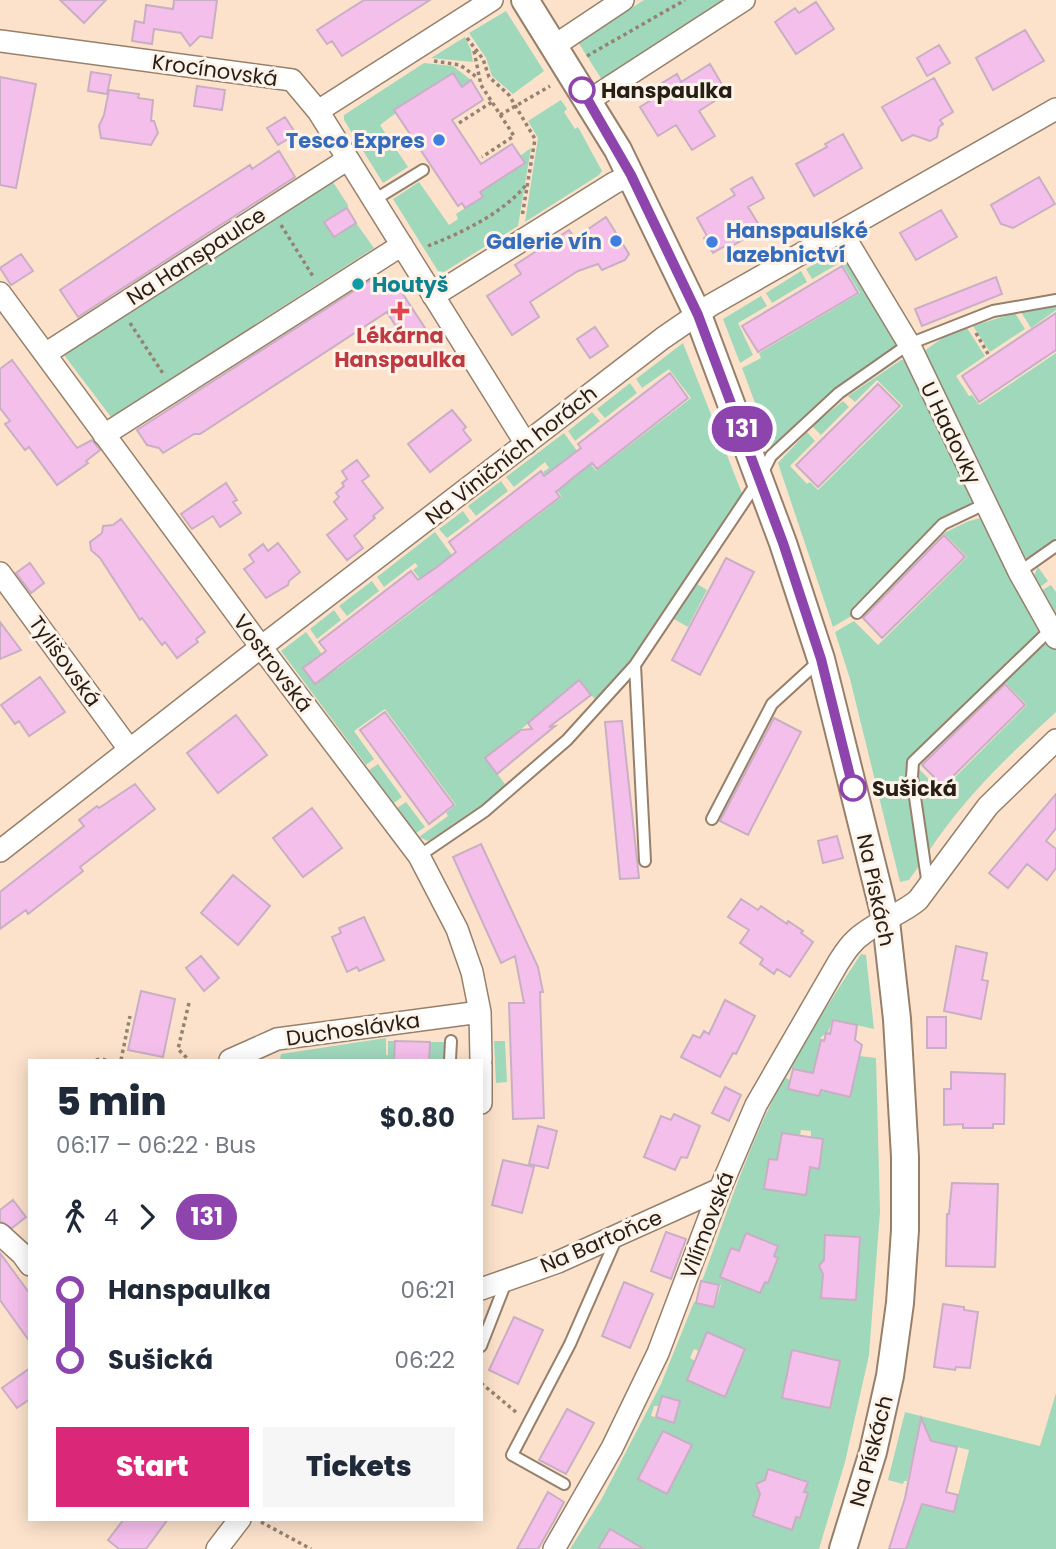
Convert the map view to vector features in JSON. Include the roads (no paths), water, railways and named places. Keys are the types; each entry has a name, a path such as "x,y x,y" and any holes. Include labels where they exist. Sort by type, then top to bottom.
{"street":[{"path":"318,111 492,0"},
{"name":"Na Pískách","path":"525,0 560,65 588,101 631,175 698,315 760,478 821,659 886,922 897,1019 905,1157 901,1291 890,1376 873,1452 843,1549"},
{"path":"560,65 623,0"},
{"path":"588,101 744,0"},
{"name":"Krocínovská","path":"0,41 292,80 318,111 374,200 410,247 433,296 526,444"},
{"name":"Na Viničních horách","path":"0,850 663,338 841,231 1056,109"},
{"name":"Na Hanspaulce","path":"45,354 348,159"},
{"path":"433,296 631,175"},
{"name":"U Hadovky","path":"841,231 909,344 985,504 1053,634"},
{"path":"104,435 325,295 410,247"},
{"name":"Vostrovská","path":"0,293 419,856 457,929 472,972 480,1012 481,1059"},
{"name":"Tylišovská","path":"0,573 129,749"},
{"path":"886,922 906,910 928,889 988,806 1056,740"},
{"name":"Vilímovská","path":"554,1549 612,1448 657,1353 720,1189 756,1105 850,945 866,930 886,922"},
{"name":"Duchoslávka","path":"232,1059 277,1040 480,1012"},
{"name":"Na Bartoňce","path":"483,1288 558,1262 720,1189"},
{"path":"0,1234 27,1257"},
{"path":"218,1549 239,1521"}],"lane":[{"path":"374,200 423,170"},
{"path":"419,856 485,811 567,740 635,665 760,478 771,456 839,393 909,344 968,319 1016,305 1056,300"},
{"path":"857,613 943,524 985,504"},
{"path":"1019,572 1056,546"},
{"path":"928,889 912,777 914,762 1053,634"},
{"path":"712,819 772,704 821,659"},
{"path":"635,665 645,861"},
{"path":"450,1059 451,1041"},
{"path":"564,1484 512,1455 570,1344 618,1234"},
{"path":"483,1341 507,1279"}],"place":[{"name":"Hanspaulka","path":"582,90"},
{"name":"Tesco Expres","path":"439,140"},
{"name":"Galerie vín","path":"616,241"},
{"name":"Hanspaulské lazebnictví","path":"712,242"},
{"name":"Houtyš","path":"358,284"},
{"name":"Lékárna Hanspaulka","path":"400,311"},
{"name":"Sušická","path":"853,788"}]}
